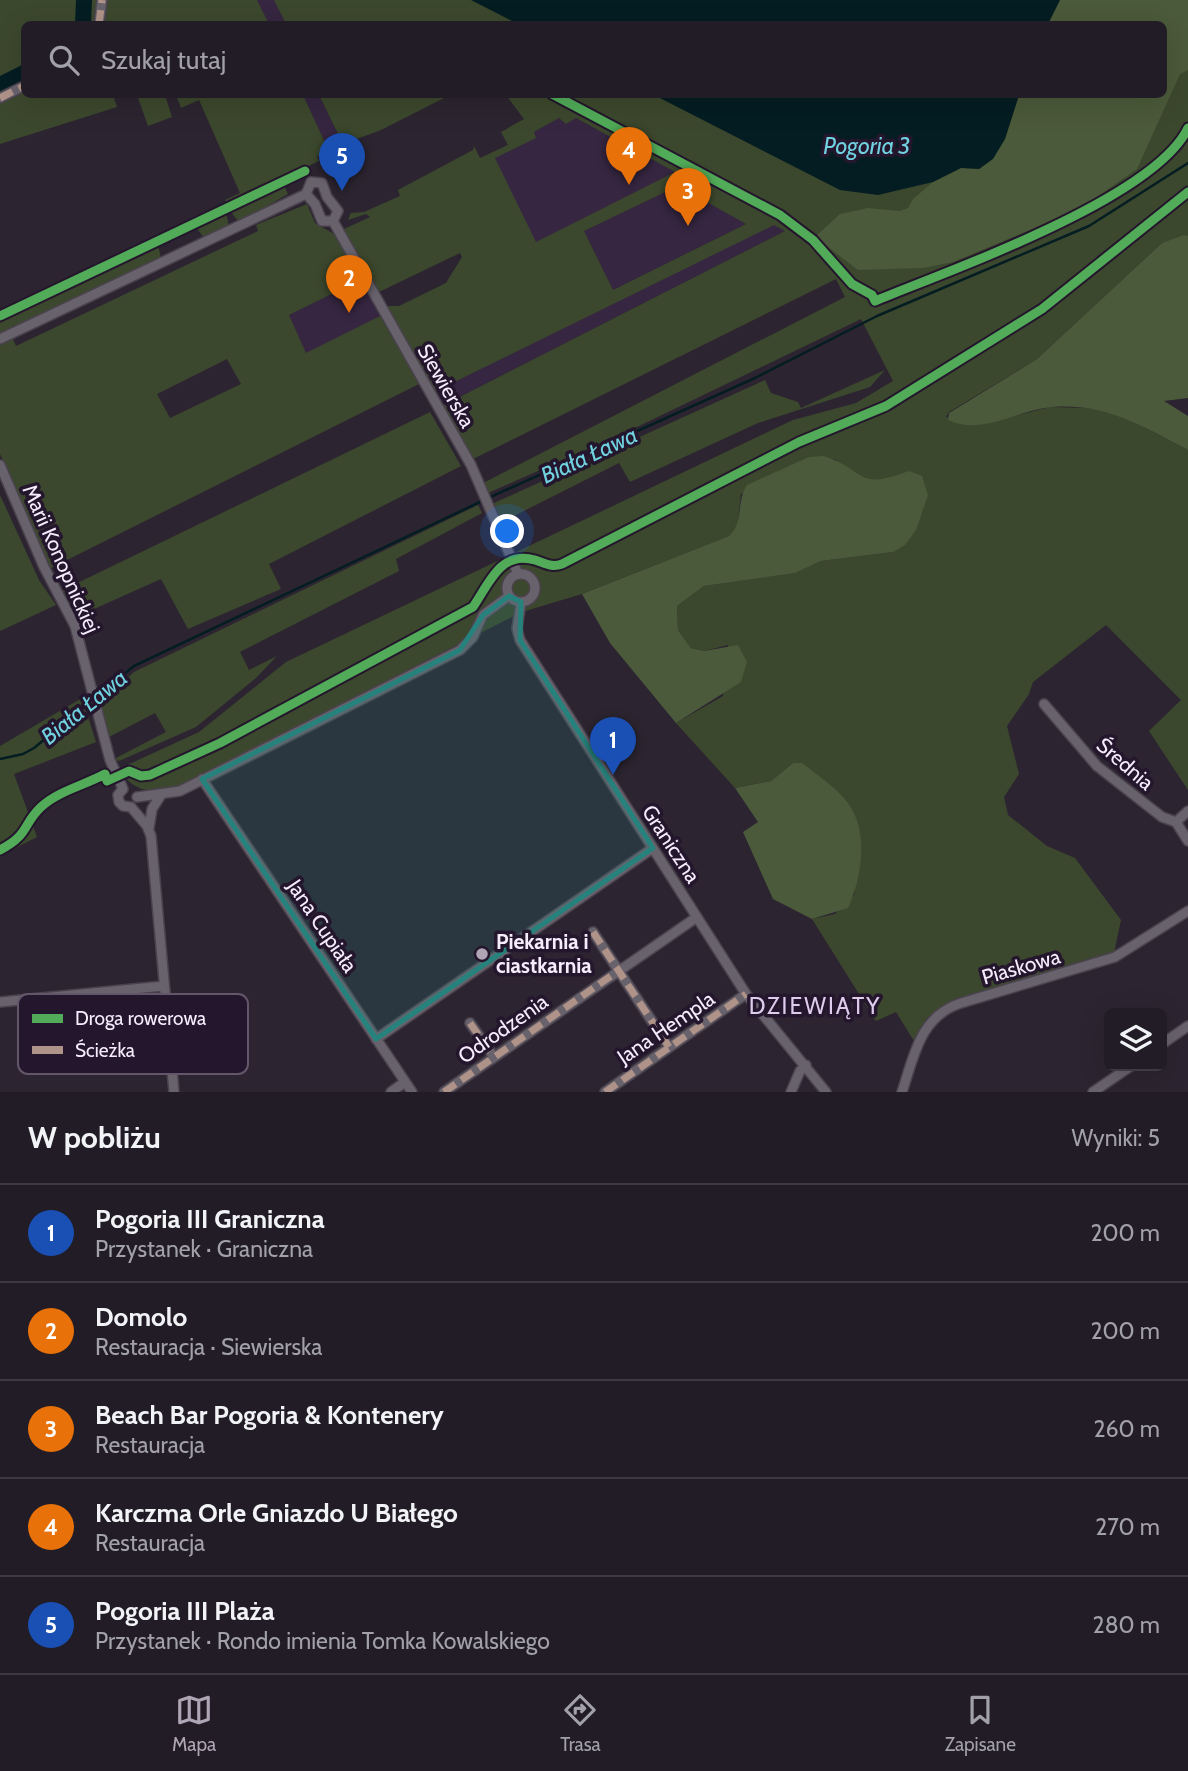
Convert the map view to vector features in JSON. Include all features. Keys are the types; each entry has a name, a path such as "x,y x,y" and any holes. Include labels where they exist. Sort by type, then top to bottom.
{"street":[{"path":"99,21 102,0"},
{"path":"0,98 21,88"},
{"path":"0,339 306,194 310,182 322,183 327,197 338,211 333,221 322,221 315,204 306,194"},
{"name":"Siewierska","path":"333,221 485,493 518,574"},
{"name":"Marii Konopnickiej","path":"0,465 44,567 67,608 78,635 110,760 123,789"},
{"path":"518,574 530,578 535,589 532,597 521,602 509,596 507,585 518,574"},
{"path":"137,797 180,791 460,650 473,638 483,615 509,596"},
{"name":"Graniczna","path":"521,602 517,629 520,640 746,994 826,1092"},
{"name":"Średnia","path":"1044,704 1097,766 1162,817 1177,822"},
{"name":"Jana Cupiała","path":"202,779 412,1092"},
{"path":"137,797 132,789 123,789 118,794 118,802 122,806 131,807 149,830"},
{"path":"161,795 151,812 149,830 165,994"},
{"path":"131,807 137,797"},
{"path":"1188,811 1177,822 1188,841"},
{"path":"376,1039 653,849"},
{"name":"Piaskowa","path":"902,1092 924,1030 939,1013 961,1003 1115,957 1188,911"},
{"name":"Odrodzenia","path":"444,1092 697,917"},
{"path":"593,932 669,1047"},
{"path":"82,994 164,986"},
{"name":"Jana Hempla","path":"605,1092 746,994"},
{"path":"0,1002 18,1000"},
{"path":"470,1023 494,1057"},
{"path":"1167,1041 1188,1026"},
{"path":"791,1092 800,1071 806,1065"},
{"path":"1093,1092 1124,1071"},
{"path":"172,1074 174,1092"},
{"path":"391,1092 405,1082"}],"highlighted area":[{"path":"509,596 521,602 520,640 653,848 376,1039 202,779 460,650 483,615"}],"shaded area":[{"path":"257,0 274,0 284,21 268,21"},
{"path":"304,98 320,98 343,144 329,151"},
{"path":"559,118 576,118 676,172 535,243 494,158 536,138 534,132"},
{"path":"678,186 746,224 613,290 584,231"},
{"path":"774,224 785,231 445,404 438,390"},
{"path":"360,280 380,316 306,354 289,315"}],"green space":[{"path":"0,0 98,0 95,21 21,21 21,84 0,94"},
{"path":"106,0 257,0 268,21 103,21"},
{"path":"274,0 1188,0 1188,236 1162,243 1037,359 949,412 946,417 978,425 1050,407 1088,408 1115,412 1188,450 1188,790 1149,731 1181,700 1106,625 1033,682 1029,694 1007,726 1019,774 1004,797 1008,815 1047,846 1075,858 1121,920 1114,953 947,1003 926,1019 914,1041 896,1012 876,1021 812,919 835,914 854,895 861,850 859,829 793,763 771,781 735,788 676,723 723,696 728,645 704,651 691,648 678,630 677,606 704,586 794,573 821,561 893,552 909,472 886,479 869,479 853,473 834,459 741,494 737,529 729,536 582,594 522,612 178,787 162,791 146,790 132,784 121,771 123,767 199,732 286,662 793,420 856,403 893,381 861,319 639,426 488,493 483,483 845,297 836,279 471,460 442,406 785,231 774,225 434,392 386,306 399,306 446,283 462,257 460,253 379,292 344,236 344,229 370,217 366,214 348,220 351,213 364,212 400,196 398,190 473,150 474,146 480,158 508,145 501,132 524,119 508,98 1167,98 1167,21 284,21","holes":["559,118 566,124 576,118 675,172 536,242 495,158 536,138 534,132","678,186 746,224 613,290 584,231"]},
{"path":"1060,0 1188,0 1188,70 1180,74 1137,169 1078,210 953,262 923,268 858,270 815,237 840,214 868,208 900,211 908,208 913,199 933,182 961,168 979,169 992,159 1005,139 1018,98 1167,98 1167,21 1050,21"},
{"path":"21,92 21,98 114,98 117,107 0,144 0,103"},
{"path":"138,98 166,98 172,117 148,126"},
{"path":"177,98 304,98 329,151 317,157 319,161 228,204 225,200 240,193 199,100 181,108"},
{"path":"320,98 444,98 381,130 343,144"},
{"path":"284,186 288,194 239,222 230,211"},
{"path":"307,204 315,223 334,234 360,280 289,315 306,353 380,316 419,384 49,569 0,454 0,343 12,337 16,346 258,231 256,225","holes":["227,359 241,384 170,418 157,394"]},
{"path":"226,213 229,226 204,238 196,227"},
{"path":"1188,236 1188,398 1164,401 1188,416 1188,450 1123,418 1090,409 1052,407 987,424 961,424 948,420 949,413 1037,359 1162,243"},
{"path":"158,245 161,258 0,335 0,320 13,314 14,316 79,283 81,285 87,279 143,255 142,253"},
{"path":"885,370 870,387 758,423 630,482 619,463 502,522 494,503 765,380 771,393 798,402 801,408"},
{"path":"430,412 461,466 269,564 281,589 188,629 161,579 76,617 61,591"},
{"path":"824,456 870,479 892,477 909,471 922,476 928,495 916,530 905,545 893,552 821,561 795,573 704,586 677,606 678,630 691,648 704,651 738,645 747,662 741,682 676,723 610,643 582,594 729,536 737,525 747,485 809,457"},
{"path":"0,495 39,580 56,605 0,631"},
{"path":"478,505 482,513 396,559 399,571 240,652 249,670 277,656 256,678 196,727 119,761 114,759 166,732 155,713 109,737 100,703 134,672"},
{"path":"82,698 96,742 14,774 37,837 0,856 0,746"},
{"path":"793,763 802,763 843,797 855,814 861,841 860,869 848,908 812,919 773,899 743,832 758,822 735,788 771,781"}],"water":[{"path":"471,0 1060,0 1050,21 512,21"},
{"name":"Pogoria 3","path":"660,98 1018,98 1005,139 993,159 979,169 961,168 933,182 878,195 840,190"}],"waterway":[{"path":"83,21 84,0"},
{"path":"0,85 21,74"},
{"name":"Biała Ława","path":"488,498 755,378 877,316 1089,226 1188,163"},
{"name":"Biała Ława","path":"96,697 134,666 482,501"},
{"name":"Biała Ława","path":"0,759 23,754 34,748 91,701"}],"marked path":[{"path":"99,21 102,0"},
{"path":"0,98 21,88"},
{"path":"593,932 669,1047"},
{"path":"444,1092 618,971"},
{"path":"605,1092 746,994"},
{"path":"470,1023 494,1057"}],"cycle path":[{"path":"560,98 780,215 813,240 852,284 872,295 875,301 1047,230 1094,206 1135,181 1168,155 1188,128"},
{"path":"0,316 305,171"},
{"path":"0,850 21,834 41,807 63,792 105,774 107,781 129,771 141,776 150,775 220,743 473,607 490,579 504,564 523,558 551,565 562,564 799,442 886,406 1042,309 1188,192"}],"place":[{"name":"Karczma Orle Gniazdo U Białego","path":"629,185"},
{"name":"Pogoria III Plaża","path":"342,191"},
{"name":"Beach Bar Pogoria & Kontenery","path":"688,226"},
{"name":"Domolo","path":"349,313"},
{"name":"Pogoria III Graniczna","path":"613,775"},
{"name":"Piekarnia i ciastkarnia","path":"482,954"}],"district":[{"name":"DZIEWIĄTY","path":"815,1006"}]}
